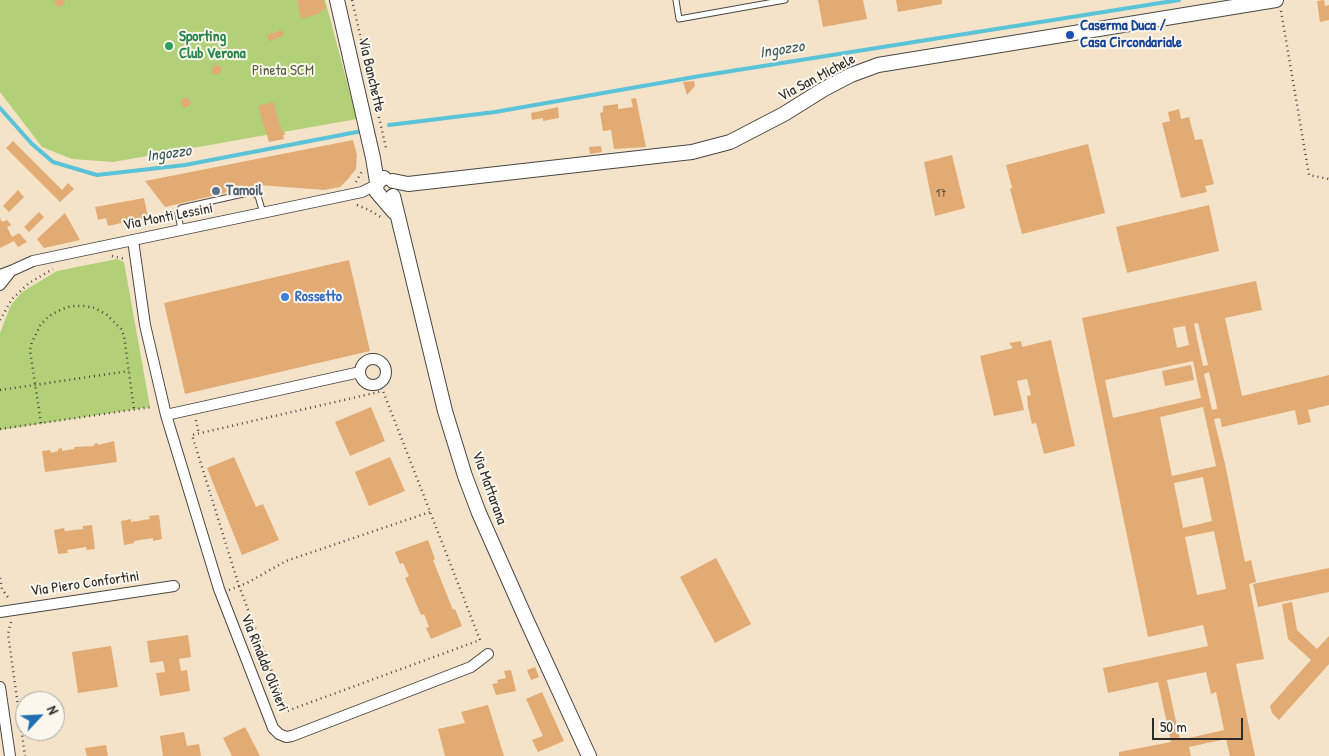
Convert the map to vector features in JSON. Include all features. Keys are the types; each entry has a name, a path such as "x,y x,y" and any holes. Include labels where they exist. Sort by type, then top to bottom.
{"street":[{"name":"Via Banchette","path":"337,0 373,158 388,188"},
{"name":"Via San Michele","path":"388,188 692,152 730,142 784,114 824,89 878,65 1278,5"},
{"name":"Via Monti Lessini","path":"0,275 33,261 388,188"},
{"name":"Via Mattarana","path":"388,188 398,217 445,411 465,476 479,513 589,756"},
{"name":"Via Rinaldo Olivieri","path":"133,240 145,326 165,410 220,593 274,728 279,734 286,737 471,667 488,654"},
{"name":"Via Monti Lessini","path":"0,285 12,271"},
{"path":"372,359 380,361 385,368 386,372 381,387 363,381 360,372 365,362 372,359"},
{"path":"165,410 193,408 360,372"},
{"name":"Via Piero Confortini","path":"0,612 174,586"},
{"path":"0,687 10,756"}],"lane":[{"path":"676,0 679,19 785,0"},
{"path":"181,230 178,213 181,208 252,192 258,196 263,214"}],"path":[{"path":"1278,5 1309,175 1329,179"},
{"path":"356,205 370,210 386,221 398,217"},
{"path":"105,258 114,256 125,259 128,266"},
{"path":"0,320 12,299 29,283 53,269 61,267"},
{"path":"41,423 30,350 41,324 49,316 72,306 95,308 114,321 124,336 134,409"},
{"path":"0,390 129,371"},
{"path":"381,387 480,640 287,711 239,586 192,436 199,434 381,387"},
{"path":"193,408 199,434"},
{"path":"0,429 134,409 165,410"},
{"path":"220,593 239,586 286,561 430,512"},
{"path":"0,578 2,589 9,599 16,602 17,609 18,617 11,623 8,634 25,756"}],"green space":[{"name":"Sporting Club Verona","path":"0,0 325,0 357,119 113,162 72,159 42,147 0,92"},
{"path":"117,259 124,262 150,407 0,430 0,333 11,305 22,292 57,271"}],"building":[{"path":"55,0 64,0 65,3 61,7 56,6"},
{"path":"297,0 323,0 326,9 321,10 321,13 301,19"},
{"path":"818,0 863,0 867,19 823,27"},
{"path":"896,0 942,0 942,4 898,12"},
{"path":"1324,0 1325,6 1329,5 1329,20 1320,22 1317,1"},
{"path":"282,30 284,36 269,41 267,35"},
{"path":"215,65 220,66 222,70 218,75 213,74 211,69"},
{"path":"694,81 695,86 687,95 683,82"},
{"path":"183,98 188,98 191,103 188,107 183,107 181,102"},
{"path":"636,98 646,147 614,149 611,130 603,131 600,113 603,112 603,106 618,104 618,109 633,107 631,99"},
{"path":"273,102 282,132 284,131 285,135 283,135 284,139 269,142 258,106"},
{"path":"558,107 559,118 543,121 543,118 532,120 531,113"},
{"path":"1179,109 1181,119 1189,117 1195,140 1202,139 1214,184 1205,186 1207,192 1181,198 1162,123 1170,121 1168,112"},
{"path":"353,140 357,155 356,169 340,187 324,190 259,185 165,207 145,181"},
{"path":"13,141 62,190 68,183 74,189 60,202 6,148"},
{"path":"1088,144 1105,213 1022,234 1010,189 1012,188 1006,165"},
{"path":"601,146 602,152 590,154 589,147"},
{"path":"952,155 965,208 935,216 924,162"},
{"path":"18,190 24,197 9,212 3,206"},
{"path":"144,198 148,217 108,226 106,218 98,220 95,207"},
{"path":"1209,205 1219,251 1127,273 1116,227"},
{"path":"39,212 44,217 29,232 24,227"},
{"path":"65,213 80,240 44,248 37,239"},
{"path":"0,218 2,222 7,220 11,225 7,227 12,237 19,233 27,242 18,247 14,241 0,248"},
{"path":"349,260 370,351 185,394 164,303"},
{"path":"1256,281 1262,310 1225,318 1242,396 1329,375 1329,405 1308,410 1311,422 1298,425 1295,410 1222,427 1220,418 1214,419 1245,562 1251,560 1256,582 1249,584 1264,659 1236,664 1255,756 1230,756 1226,739 1189,747 1191,756 1119,756 1119,752 1171,742 1158,682 1108,693 1103,668 1208,646 1203,625 1148,637 1082,318","holes":["1198,323 1208,365 1203,366 1194,324","1185,326 1189,345 1177,348 1173,328","1193,361 1201,398 1113,418 1105,380","1209,372 1217,409 1212,410 1204,374","1203,407 1216,466 1172,476 1160,417","1203,477 1212,521 1183,528 1174,483","1214,531 1226,589 1197,595 1185,537","1206,672 1211,694 1216,692 1224,730 1180,740 1167,680"]},
{"path":"1051,340 1075,446 1044,454 1036,423 1032,424 1028,407 1027,396 1031,395 1027,379 1017,381 1024,410 994,416 980,356 1013,348 1009,343 1021,341 1022,347"},
{"path":"1191,365 1194,380 1165,386 1162,371"},
{"path":"371,407 385,441 350,456 335,422"},
{"path":"114,441 117,462 45,472 42,451 50,450 51,453 62,448 62,451 74,449 74,447 94,446 94,444 98,443 98,445"},
{"path":"234,457 256,507 263,504 279,540 242,555 207,468"},
{"path":"390,457 405,491 369,506 355,472"},
{"path":"159,515 162,539 153,541 153,538 134,541 134,543 124,545 121,521 131,519 131,522 150,519 149,516"},
{"path":"92,525 95,549 87,550 86,547 67,550 68,553 58,554 54,530 64,528 65,531 83,529 83,526"},
{"path":"428,540 435,559 433,560 453,610 455,609 462,626 431,639 426,628 429,627 424,614 421,615 405,578 409,576 403,563 400,564 395,552"},
{"path":"716,558 751,624 715,643 680,577"},
{"path":"1329,568 1329,592 1258,607 1253,584"},
{"path":"1292,602 1297,630 1317,649 1329,636 1329,664 1279,720 1272,713 1270,706 1311,660 1288,639 1282,604"},
{"path":"188,635 191,657 179,659 181,671 187,670 190,691 160,696 156,673 165,672 163,661 150,663 147,641"},
{"path":"111,646 118,687 78,693 72,652"},
{"path":"535,667 539,677 531,680 527,670"},
{"path":"511,670 516,691 496,695 492,684 498,683 497,680 506,678 504,671"},
{"path":"542,692 564,741 538,752 532,740 543,736 526,699"},
{"path":"488,705 504,756 445,756 438,729 465,723 461,712"},
{"path":"245,727 260,756 232,756 223,738"},
{"path":"184,732 187,746 199,744 201,756 163,756 160,736"},
{"path":"106,745 108,756 87,756 85,748"}],"waterway":[{"name":"Ingozzo","path":"389,125 495,112 700,76 1179,0"},
{"name":"Ingozzo","path":"0,108 32,144 53,162 97,175 185,165 362,131"}],"place":[{"name":"Caserma Duca / Casa Circondariale","path":"1070,35"},
{"name":"Sporting Club Verona","path":"169,46"},
{"name":"Tamoil","path":"216,191"},
{"name":"Rossetto","path":"285,297"}],"park label":[{"name":"Pineta SCM","path":"283,71"}]}
